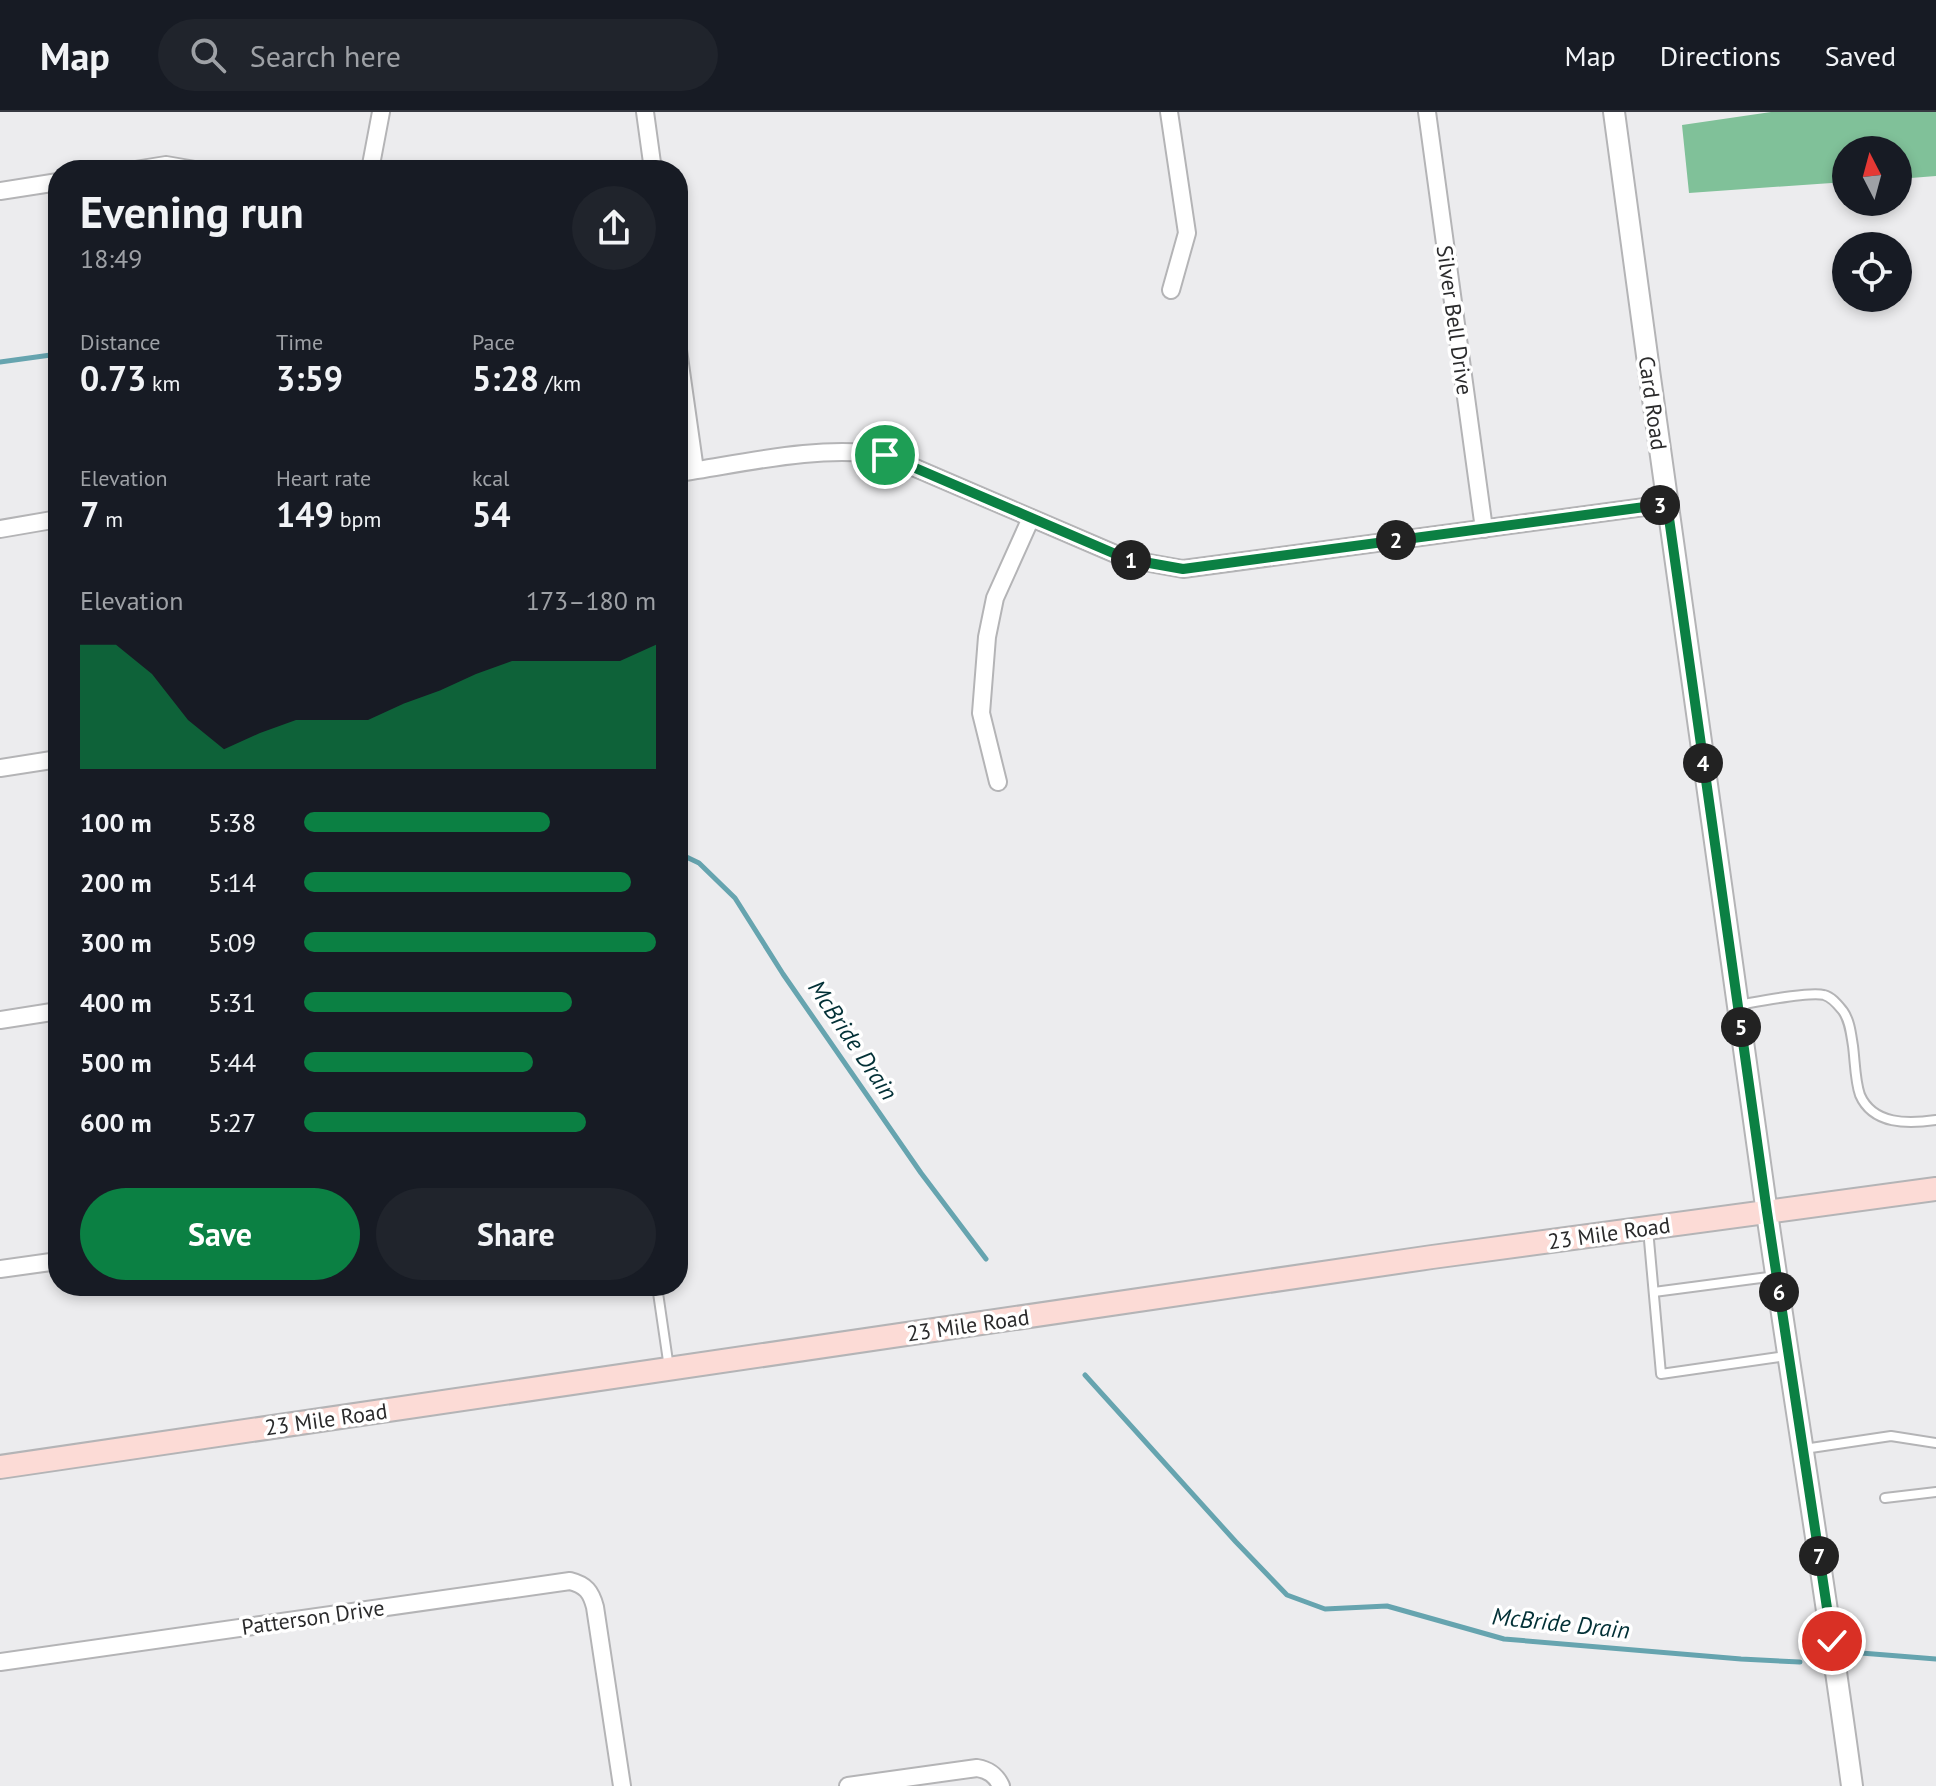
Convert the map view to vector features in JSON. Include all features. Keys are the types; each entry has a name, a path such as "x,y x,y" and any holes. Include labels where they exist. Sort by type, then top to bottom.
{"main road":[{"name":"23 Mile Road","path":"0,1465 1417,1259 1936,1189"}],"street":[{"path":"372,160 381,112"},
{"path":"645,112 652,160"},
{"path":"1169,112 1187,233 1171,290"},
{"name":"Silver Bell Drive","path":"1427,112 1484,529"},
{"name":"Card Road","path":"1614,112 1767,1212 1852,1786"},
{"path":"0,191 48,184"},
{"path":"688,471 826,452 859,451 885,455 1127,559 1183,569 1667,504"},
{"path":"998,782 981,713 987,637 995,598 1031,518"},
{"path":"0,529 48,521"},
{"path":"0,768 48,761"},
{"path":"0,1020 48,1013"},
{"path":"0,1269 48,1262"},
{"name":"Patterson Drive","path":"0,1662 563,1581 581,1584 588,1589 595,1607 622,1786"},
{"path":"848,1786 977,1768 992,1773 1001,1786"}],"lane":[{"path":"1738,1005 1824,995 1837,1003 1846,1015 1859,1093 1868,1107 1880,1117 1902,1123 1936,1120"},
{"path":"1648,1228 1661,1374 1789,1356"},
{"path":"1654,1292 1777,1276"},
{"path":"658,1296 669,1369"},
{"path":"1803,1449 1891,1436 1936,1443"},
{"path":"1885,1498 1936,1492"}],"green space":[{"path":"1771,112 1936,112 1936,176 1912,178 1912,136 1832,136 1832,183 1689,193 1682,125"}],"waterway":[{"name":"McBride Drain","path":"0,362 48,355"},
{"name":"McBride Drain","path":"688,858 699,863 735,898 783,974 921,1173 986,1259"},
{"name":"McBride Drain","path":"1085,1375 1287,1595 1325,1609 1387,1606 1504,1639 1800,1662"},
{"name":"McBride Drain","path":"1861,1653 1936,1659"}],"route":[{"path":"885,455 1127,559 1183,569 1667,504 1767,1212 1832,1641"}]}
